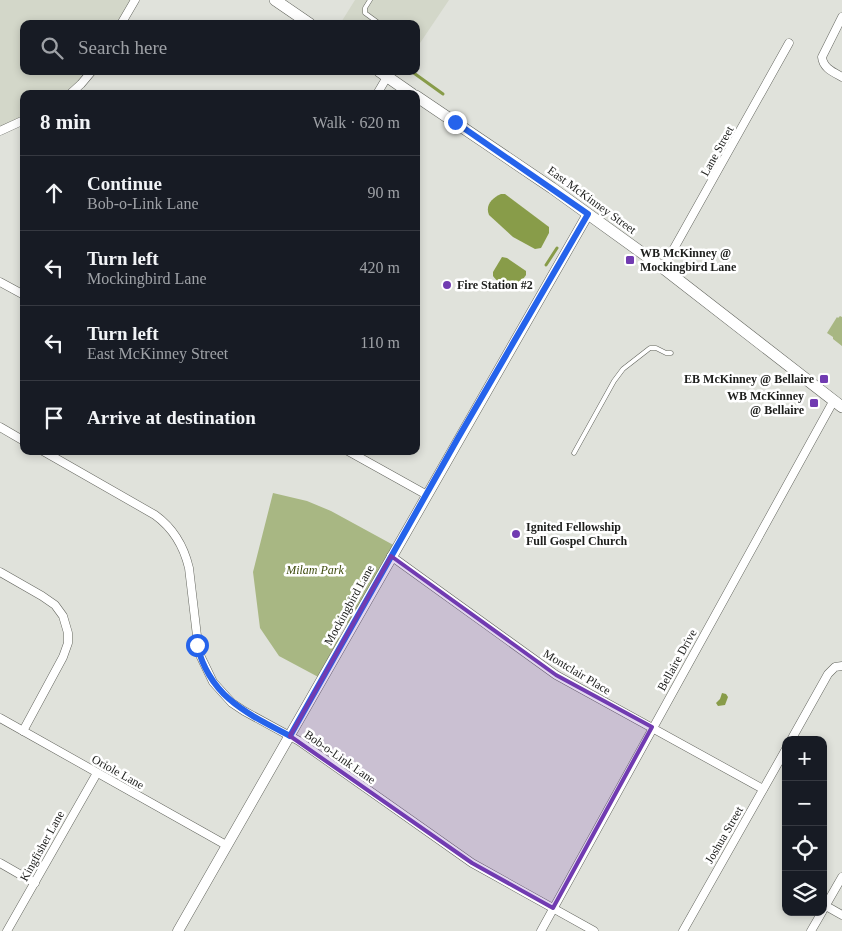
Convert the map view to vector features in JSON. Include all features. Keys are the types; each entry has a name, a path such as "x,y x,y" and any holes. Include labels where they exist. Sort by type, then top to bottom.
{"main road":[{"path":"274,0 304,20"},
{"path":"384,75 406,90"},
{"name":"East McKinney Street","path":"420,99 552,188 664,268 838,404"}],"street":[{"path":"122,20 135,0"},
{"path":"842,17 822,57 822,62 825,66 842,77"},
{"name":"Lane Street","path":"664,268 789,43"},
{"path":"74,90 88,75"},
{"path":"378,90 383,75"},
{"path":"0,132 20,122"},
{"name":"Mockingbird Lane","path":"178,931 588,214"},
{"path":"0,282 20,293"},
{"name":"Bellaire Drive","path":"540,931 652,727 838,404"},
{"path":"0,427 20,438"},
{"name":"Bob-o-Link Lane","path":"50,455 158,518 170,529 180,544 190,573 197,645 207,672 227,698 238,708 290,736 472,863 594,931"},
{"path":"355,455 427,494"},
{"name":"Montclair Place","path":"391,556 556,675 763,789"},
{"path":"0,572 55,605 63,616 68,629 68,643 63,657 23,731"},
{"path":"793,736 828,674 839,666"},
{"name":"Oriole Lane","path":"0,718 226,845"},
{"name":"Joshua Street","path":"682,931 782,756"},
{"name":"Kingfisher Lane","path":"7,931 96,773"},
{"path":"0,863 35,883"},
{"path":"827,904 842,877"},
{"path":"827,910 842,915"},
{"path":"811,931 820,916"}],"lane":[{"path":"370,0 365,8 365,13 375,20"},
{"path":"574,453 614,381 623,369 652,348 671,353"}],"highlighted area":[{"path":"391,556 556,675 652,727 553,908 472,863 290,736"}],"shaded area":[{"path":"0,0 135,0 123,20 20,20 20,75 88,75 74,90 20,90 20,122 0,131"},
{"path":"355,0 449,0 420,43 420,20 342,20"},
{"path":"501,194 505,194 549,227 549,233 541,248 535,249 513,237 489,215 488,208 490,202"},
{"path":"502,257 507,258 526,271 526,275 516,289 503,285 493,276 493,272"},
{"path":"722,693 728,697 725,705 718,706 716,703"}],"green space":[{"path":"837,317 842,317 842,346 827,333"},
{"name":"Milam Park","path":"273,493 307,501 331,511 397,547 352,626 345,622 340,624 336,632 337,637 344,641 322,679 279,656 260,628 253,572"}],"waterway":[{"path":"417,75 443,94"},
{"path":"546,265 557,248"}],"place":[{"name":"WB McKinney @ Mockingbird Lane","path":"630,260"},
{"name":"Fire Station #2","path":"447,285"},
{"name":"EB McKinney @ Bellaire","path":"824,379"},
{"name":"WB McKinney @ Bellaire","path":"814,403"},
{"name":"Ignited Fellowship Full Gospel Church","path":"516,534"}],"route":[{"path":"197,645 207,672 227,698 238,708 290,736 458,438 588,214 455,122"}]}
